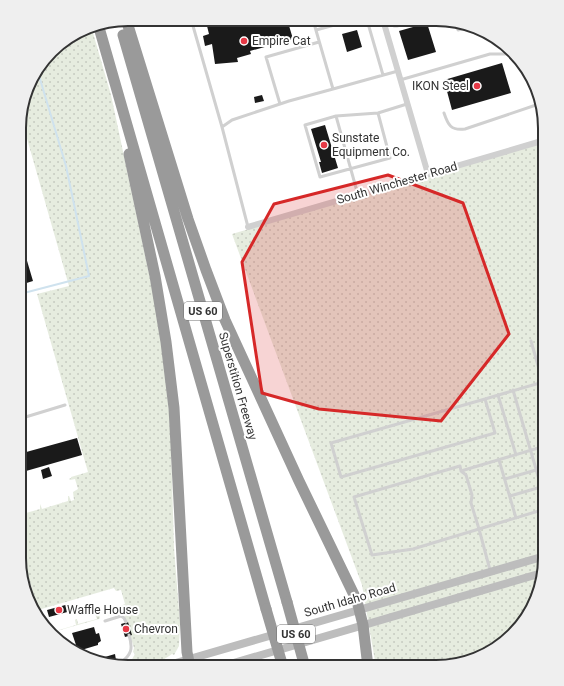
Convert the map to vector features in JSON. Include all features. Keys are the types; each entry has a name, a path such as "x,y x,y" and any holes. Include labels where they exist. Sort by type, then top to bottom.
{"highway":[{"name":"Superstition Freeway","path":"121,26 303,660"},
{"path":"128,26 206,270 225,320 299,481 357,601 363,625 367,660"},
{"name":"US 60","path":"100,30 281,660"},
{"path":"114,79 166,342 174,408 189,660"}],"main road":[{"name":"South Idaho Road","path":"199,660 359,610 538,558"},
{"path":"244,660 536,575"}],"street":[{"path":"386,26 428,174"},
{"name":"South Winchester Road","path":"248,226 538,142"}],"lane":[{"path":"193,26 248,226"},
{"path":"315,26 333,89"},
{"path":"316,30 331,26"},
{"path":"369,26 383,75"},
{"path":"280,104 266,57 319,42"},
{"path":"400,80 490,54 506,54"},
{"path":"222,128 232,120 288,101 398,71"},
{"path":"378,113 390,158 320,177 305,125 336,116 378,113 407,104"},
{"path":"444,113 451,127 458,130 465,129 535,105"},
{"path":"336,116 358,195"},
{"path":"531,341 538,365"},
{"path":"485,399 495,433 341,477 331,443 538,383"},
{"path":"513,390 538,477"},
{"path":"498,395 516,455"},
{"path":"26,417 65,405"},
{"path":"461,471 538,448"},
{"path":"499,460 516,518"},
{"path":"491,572 478,529 471,503 472,495 466,475 461,471 460,466 354,497 372,555 413,549 478,529 538,511"},
{"path":"505,479 536,470"},
{"path":"510,496 538,488"},
{"path":"105,621 121,616 126,622"},
{"path":"125,660 132,649 129,635"}],"highlighted area":[{"path":"388,175 463,203 509,334 441,421 319,409 262,393 242,262 274,204"}],"shaded area":[{"path":"93,33 111,95 158,316 166,365 171,444 174,548 180,623 179,646 174,655 172,654 163,660 132,660 135,654 133,652 134,648 124,615 121,613 109,616 106,611 108,610 110,615 121,612 120,606 125,604 121,590 116,591 114,588 40,609 35,598 27,573 26,513 40,509 40,504 42,509 68,501 68,496 71,501 74,500 73,492 78,489 75,479 69,479 88,472 37,294 69,286 26,135 27,115 31,95 40,77 51,61 72,43"},
{"path":"538,144 538,564 533,591 521,614 503,635 492,643 469,655 456,658 442,660 375,660 362,585 232,234"},
{"path":"97,613 99,614 99,619 57,631 76,625 76,619 78,624 97,619 95,614"}],"building":[{"name":"Empire Cat","path":"207,26 289,26 293,39 250,51 251,54 237,58 238,62 215,64 212,44 205,46 203,36 209,34"},
{"path":"416,26 428,26 436,52 408,60 399,31"},
{"path":"357,30 362,47 347,52 342,34"},
{"name":"IKON Steel","path":"502,63 511,93 452,110 444,80"},
{"path":"262,95 264,101 255,103 254,97"},
{"name":"Sunstate Equipment Co.","path":"325,125 338,168 322,173 319,162 321,162 311,129"},
{"path":"26,257 33,281 26,283"},
{"path":"77,438 82,455 26,471 26,452"},
{"path":"49,467 52,476 43,479 41,470"},
{"name":"Waffle House","path":"69,604 71,611 49,617 47,610"},
{"name":"Chevron","path":"128,622 132,635 125,637 121,624"},
{"name":"Chevron","path":"94,627 96,634 99,633 101,641 98,645 84,649 76,645 72,633"},
{"path":"115,654 116,659 108,658 104,657"}],"waterway":[{"path":"26,292 89,276 66,166 40,78"}],"place":[{"name":"Empire Cat","path":"244,41"},
{"name":"IKON Steel","path":"477,86"},
{"name":"Sunstate Equipment Co.","path":"324,145"},
{"name":"Waffle House","path":"59,610"},
{"name":"Chevron","path":"126,629"}]}
